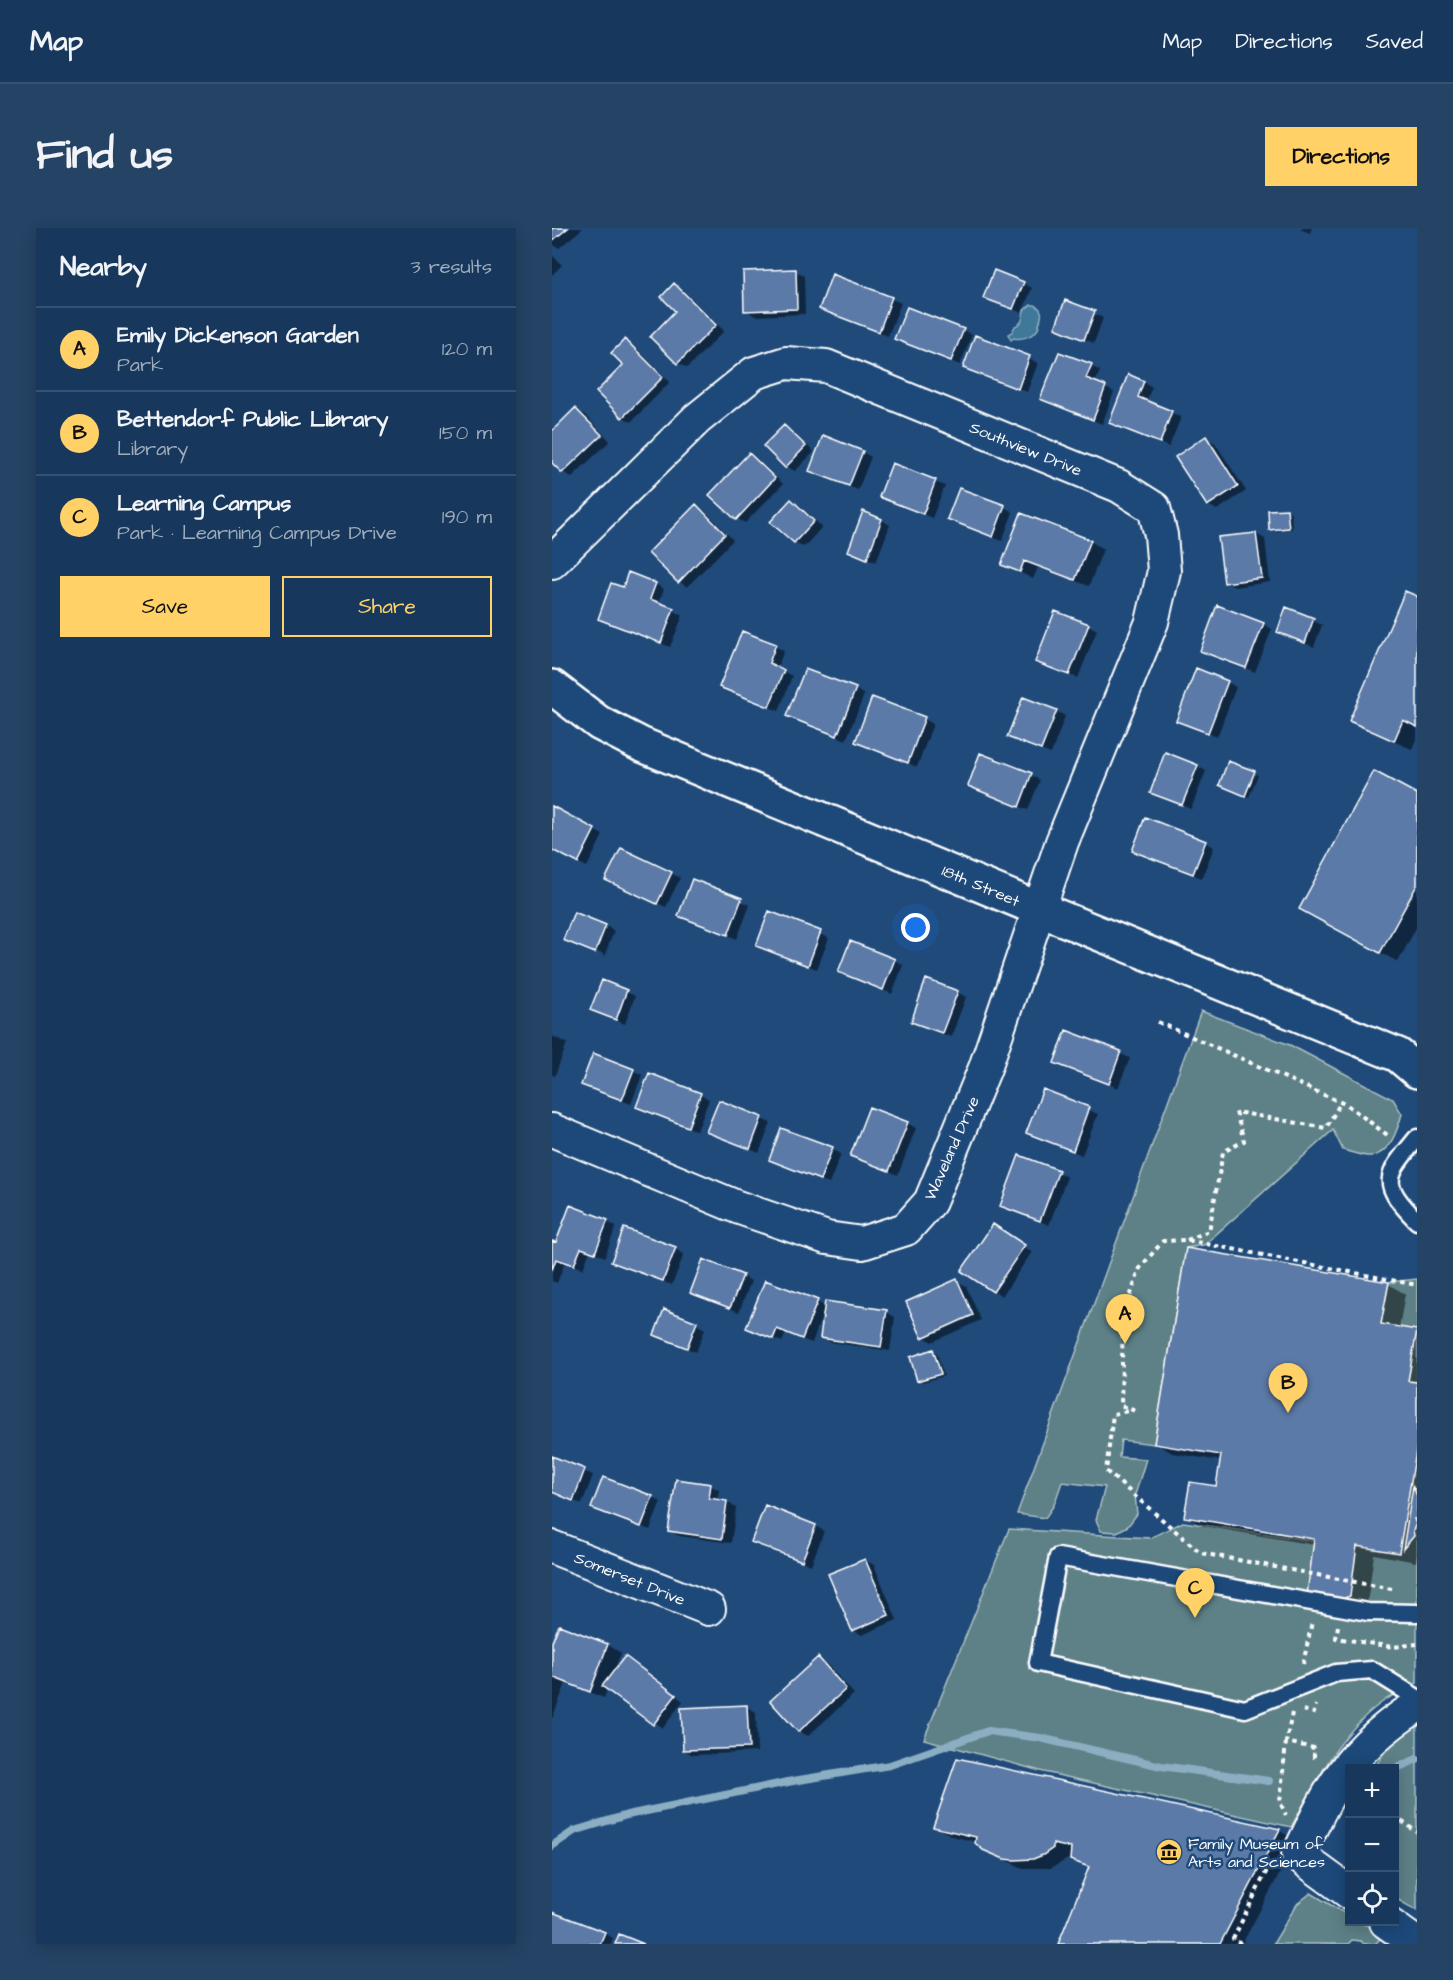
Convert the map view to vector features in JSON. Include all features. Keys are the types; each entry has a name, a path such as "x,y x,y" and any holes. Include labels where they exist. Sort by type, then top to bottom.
{"street":[{"name":"Southview Drive","path":"552,562 697,419 754,373 786,363 826,366 1119,486 1154,508 1161,535 1164,571 1152,622 1062,842 1039,909"},
{"name":"18th Street","path":"552,687 599,723 640,744 1398,1055 1417,1071"},
{"name":"Waveland Drive","path":"552,1130 737,1207 827,1238 862,1243 906,1229 930,1202 985,1068 1039,909"},
{"name":"Somerset Drive","path":"552,1547 709,1609"},
{"path":"1345,1889 1298,1855 1332,1789 1345,1770 1366,1744 1392,1721 1417,1706"},
{"path":"1392,1926 1417,1944"}],"lane":[{"path":"1412,1144 1393,1167 1389,1184 1398,1202 1417,1221"},
{"path":"1417,1613 1368,1612 1058,1557 1038,1664 1245,1709 1336,1673 1372,1670 1417,1698"}],"path":[{"path":"1158,1022 1341,1102 1412,1144"},
{"path":"1186,1240 1209,1231 1223,1152 1244,1141 1236,1113 1326,1128 1341,1102"},
{"path":"1394,1590 1201,1552 1106,1471 1113,1414 1133,1410 1121,1406 1123,1317 1140,1269 1163,1241 1186,1240 1417,1285"},
{"path":"1393,1647 1417,1644"},
{"path":"1398,1818 1417,1832"}],"green space":[{"path":"1201,1011 1290,1045 1393,1099 1402,1114 1398,1126 1389,1145 1379,1154 1372,1156 1343,1150 1333,1130 1204,1245 1186,1248 1154,1444 1121,1440 1119,1457 1146,1459 1135,1495 1137,1514 1128,1526 1117,1532 1101,1531 1096,1520 1105,1487 1062,1482 1054,1505 1045,1518 1017,1514"},
{"path":"1417,1279 1417,1330 1381,1324 1389,1282"},
{"path":"1417,1330 1417,1382 1408,1381"},
{"path":"1417,1445 1417,1683 1384,1701 1354,1727 1330,1758 1291,1827 1044,1772 924,1739 1009,1529 1150,1538 1183,1522 1398,1553"},
{"path":"1417,1726 1417,1911 1399,1900 1399,1764 1377,1764 1394,1738"},
{"path":"1311,1893 1345,1914 1345,1926 1368,1926 1381,1938 1375,1944 1364,1944 1361,1941 1352,1940 1348,1944 1273,1944 1297,1904"}],"water":[{"path":"1031,305 1041,310 1038,329 1027,337 1011,340 1008,334 1021,322 1024,310"}],"building":[{"path":"552,228 568,228 552,241"},
{"path":"796,269 797,309 744,311 743,271"},
{"path":"994,270 1024,282 1013,309 983,298"},
{"path":"832,274 892,297 879,332 819,309"},
{"path":"674,283 716,325 677,364 650,337 675,311 661,297"},
{"path":"1065,300 1095,311 1084,340 1055,328"},
{"path":"907,307 964,329 951,361 894,339"},
{"path":"975,335 1030,356 1018,389 963,368"},
{"path":"625,339 663,377 622,418 596,392 623,365 611,353"},
{"path":"1059,352 1092,364 1086,378 1106,386 1093,420 1040,399"},
{"path":"1128,374 1144,381 1138,397 1172,411 1160,443 1109,423"},
{"path":"575,408 602,435 562,473 552,463 552,431"},
{"path":"784,425 806,446 785,468 763,446"},
{"path":"823,435 863,451 849,486 809,471"},
{"path":"1206,436 1238,486 1207,506 1175,457"},
{"path":"749,453 775,478 736,520 709,495"},
{"path":"892,463 936,480 923,514 879,497"},
{"path":"959,488 1005,505 993,537 947,519"},
{"path":"791,499 814,521 794,543 770,522"},
{"path":"696,504 725,534 678,583 648,553"},
{"path":"1287,509 1289,528 1269,530 1268,510"},
{"path":"863,511 882,519 867,559 848,551"},
{"path":"1021,513 1091,540 1075,580 1024,561 1020,572 1001,565"},
{"path":"1256,533 1262,578 1224,583 1218,537"},
{"path":"628,572 656,583 650,599 674,608 661,643 598,619 611,583 623,587"},
{"path":"1405,591 1417,596 1417,727 1403,720 1394,741 1349,721"},
{"path":"1217,605 1264,623 1246,668 1200,651"},
{"path":"1286,607 1314,618 1305,643 1277,632"},
{"path":"1055,611 1089,624 1069,675 1035,662"},
{"path":"742,631 776,644 769,663 784,670 769,707 719,687"},
{"path":"1196,668 1228,681 1208,733 1176,721"},
{"path":"805,669 856,688 837,736 786,716"},
{"path":"872,697 925,717 908,763 855,742"},
{"path":"1023,697 1057,710 1041,750 1007,737"},
{"path":"1165,752 1198,765 1182,805 1150,793"},
{"path":"980,753 1032,773 1019,807 968,786"},
{"path":"1228,761 1255,771 1245,796 1219,785"},
{"path":"1374,771 1417,794 1417,885 1380,953 1299,909"},
{"path":"552,806 595,829 578,863 552,850"},
{"path":"1145,817 1206,841 1193,874 1132,851"},
{"path":"621,848 672,872 657,904 605,880"},
{"path":"692,879 742,898 728,935 678,916"},
{"path":"769,911 821,931 808,966 756,946"},
{"path":"574,912 606,925 595,953 563,940"},
{"path":"850,941 895,959 883,990 838,972"},
{"path":"926,979 958,991 942,1033 911,1022"},
{"path":"602,980 627,990 616,1020 590,1010"},
{"path":"1066,1030 1121,1051 1109,1084 1054,1063"},
{"path":"593,1053 634,1069 622,1100 581,1085"},
{"path":"649,1073 701,1093 688,1127 636,1107"},
{"path":"1043,1089 1089,1107 1073,1151 1026,1133"},
{"path":"719,1100 762,1117 750,1149 706,1132"},
{"path":"869,1107 908,1122 889,1171 850,1156"},
{"path":"781,1128 833,1147 820,1180 769,1160"},
{"path":"1019,1155 1059,1170 1040,1221 1000,1206"},
{"path":"570,1205 608,1220 595,1253 581,1248 574,1265 556,1259 552,1270 552,1241 556,1242"},
{"path":"993,1224 1025,1245 993,1292 961,1271"},
{"path":"624,1228 676,1247 663,1281 611,1262"},
{"path":"1186,1248 1389,1282 1381,1324 1417,1330 1408,1381 1417,1382 1417,1445 1399,1553 1357,1546 1350,1596 1336,1601 1307,1595 1314,1539 1184,1517 1190,1482 1216,1486 1221,1455 1154,1444"},
{"path":"703,1259 743,1275 730,1308 690,1293"},
{"path":"957,1279 973,1315 922,1338 906,1302"},
{"path":"765,1280 818,1300 802,1339 777,1329 773,1339 746,1328"},
{"path":"825,1301 887,1310 881,1347 820,1338"},
{"path":"664,1309 697,1322 687,1348 654,1335"},
{"path":"933,1349 941,1374 917,1381 910,1357"},
{"path":"552,1456 585,1469 573,1501 552,1492"},
{"path":"603,1477 653,1496 641,1527 591,1508"},
{"path":"676,1479 711,1484 709,1498 727,1501 722,1539 668,1531"},
{"path":"1413,1486 1417,1496 1417,1519 1414,1519 1416,1524 1413,1530 1414,1536 1403,1549"},
{"path":"765,1505 816,1525 802,1561 751,1542"},
{"path":"865,1559 889,1615 852,1631 828,1574"},
{"path":"559,1625 608,1644 590,1692 552,1677 552,1642"},
{"path":"625,1656 676,1695 653,1725 602,1686"},
{"path":"818,1657 846,1689 798,1732 770,1701"},
{"path":"747,1705 749,1748 683,1750 681,1708"},
{"name":"Family Museum of Arts and Sciences","path":"957,1758 1280,1829 1220,1944 1058,1944 1089,1867 1070,1860 1071,1848 1053,1844 1053,1848 1033,1859 1004,1859 983,1850 975,1843 976,1837 933,1827"},
{"path":"552,1912 605,1932 600,1944 552,1944"},
{"path":"619,1934 644,1944 615,1944"}],"waterway":[{"path":"552,1846 574,1831 627,1815 793,1781 890,1765 988,1731 1040,1738 1161,1766 1269,1781"},
{"path":"1399,1767 1417,1759"}],"place":[{"name":"Emily Dickenson Garden","path":"1125,1344"},
{"name":"Bettendorf Public Library","path":"1288,1413"},
{"name":"Learning Campus","path":"1195,1618"},
{"name":"Family Museum of Arts and Sciences","path":"1169,1852"}]}
